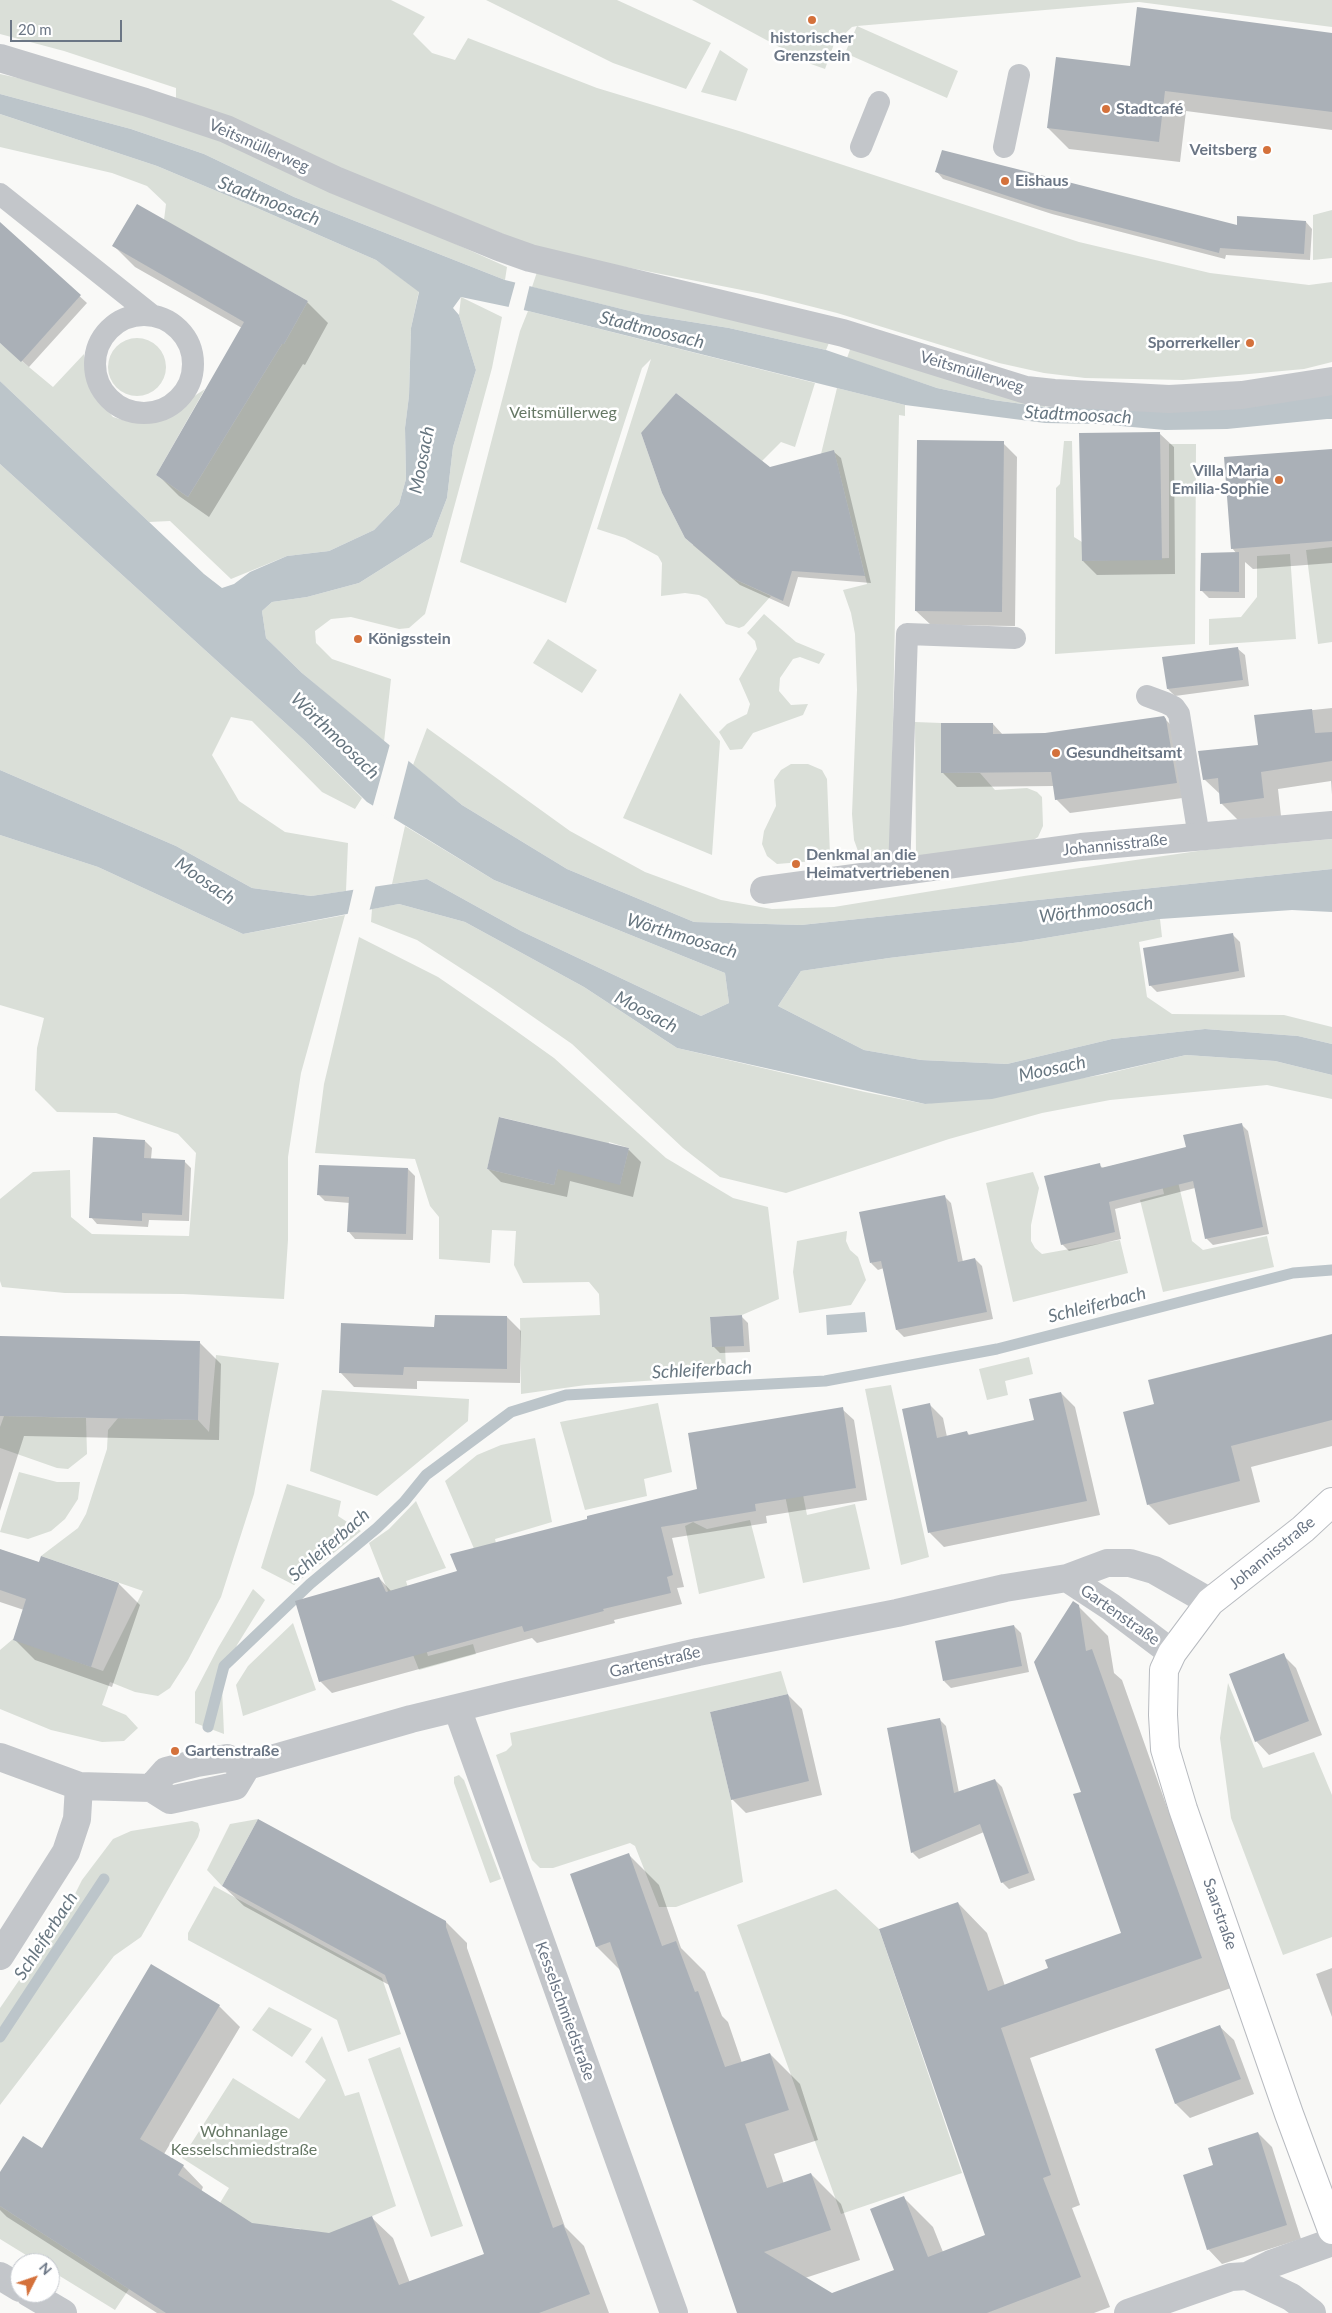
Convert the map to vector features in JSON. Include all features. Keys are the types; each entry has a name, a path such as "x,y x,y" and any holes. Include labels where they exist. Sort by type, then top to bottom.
{"main road":[{"name":"Johannisstraße","path":"1210,1602 1303,1529 1332,1502"},
{"name":"Saarstraße","path":"1210,1602 1172,1652 1164,1670 1163,1716 1165,1748 1183,1809 1289,2114 1332,2230"}],"street":[{"name":"Veitsmüllerweg","path":"0,58 226,129 336,180 499,248 530,258 843,333 1026,390 1064,394 1169,399 1242,395 1332,381"},
{"name":"Johannisstraße","path":"764,890 1081,847 1332,825"},
{"name":"Gartenstraße","path":"0,1757 79,1786 150,1788 166,1771 197,1763 227,1758 247,1766 457,1708 698,1652 862,1620 1005,1588 1067,1578 1107,1563 1130,1563 1154,1570 1210,1602"},
{"name":"Gartenstraße","path":"1067,1578 1111,1607 1172,1652"},
{"name":"Kesselschmiedstraße","path":"457,1708 674,2313"},
{"path":"0,1956 66,1852 77,1818 79,1786"},
{"path":"1128,2313 1231,2278 1247,2276 1271,2264 1332,2242"},
{"path":"1247,2276 1291,2297 1312,2313"},
{"path":"46,2303 63,2313"}],"lane":[{"path":"1004,147 1019,75"},
{"path":"861,147 879,102"},
{"path":"0,194 153,316 160,317 174,325 185,336 192,350 194,366 186,388 170,406 155,412 138,413 122,408 108,398 99,384 95,368 96,352 103,336 114,324 129,317 145,314 153,316"},
{"path":"898,872 907,634 1015,638"},
{"path":"1147,696 1166,702 1174,707 1179,714 1200,837"}],"green space":[{"path":"0,0 391,0 425,17 413,34 432,53 455,60 468,38 597,88 739,131 1079,242 1210,273 1309,285 1332,282 1332,362 1304,369 1183,380 1085,378 1044,373 999,363 837,313 762,294 575,257 525,243 176,101 176,88 64,51 0,34"},
{"path":"486,0 617,0 711,43 686,89 613,63"},
{"path":"692,0 1332,0 1332,27 1139,2 852,27 834,44 825,69 811,64"},
{"path":"857,26 958,71 947,98 845,53"},
{"path":"720,50 748,69 736,101 701,92"},
{"path":"0,74 77,91 233,144 507,267 505,280 294,197 204,154 131,129 0,94"},
{"path":"0,114 157,166 257,208 376,260 419,291 411,328 409,396 405,428 406,479 399,504 374,530 329,551 287,556 231,579 170,521 149,522 0,381 0,343 53,387 84,354 87,378 96,397 113,417 130,422 151,421 173,410 205,389 156,475 188,497 282,344 284,344 308,301 164,220 166,204 147,186 112,173 0,147"},
{"path":"1332,210 1332,258 1313,260 1313,215"},
{"path":"537,272 831,338 826,350 729,328 642,314 532,287"},
{"path":"461,297 502,317 492,368 425,614 409,628 399,629 351,617 331,619 315,631 316,643 332,659 391,679 384,742 302,673 266,638 262,611 272,602 307,597 359,583 432,537 447,498 453,447 476,370 459,315"},
{"path":"528,311 815,383 795,447 781,442 762,461 676,393 661,411 675,423 641,433 662,493 685,538 732,578 771,596 744,626 739,628 726,624 707,599 699,595 685,593 661,596 662,563 658,556 625,538 597,529 651,359 642,368 566,603 460,562 520,331"},
{"path":"137,338 148,340 161,351 166,367 164,378 153,391 137,396 126,394 113,383 108,367 110,356 121,343"},
{"path":"852,344 1048,396 1045,407 993,400 937,388 847,358"},
{"path":"837,388 905,405 905,416 899,415 890,871 869,864 858,851 854,840 852,814 857,690 855,634 851,613 843,590 867,584 834,451 821,454"},
{"path":"1064,441 1072,441 1074,537 1082,542 1082,561 1169,558 1169,444 1196,444 1195,644 1055,654 1056,488 1060,484"},
{"path":"0,464 303,739 362,798 355,809 322,792 252,721 231,717 212,755 239,801 285,832 348,843 346,891 311,896 252,888 176,846 0,770"},
{"path":"1332,547 1332,642 1318,644 1306,550"},
{"path":"1290,554 1296,639 1209,645 1209,619 1241,617 1257,597 1257,556"},
{"path":"764,614 796,642 825,654 819,664 800,657 793,659 780,678 779,691 791,705 808,704 803,715 753,733 742,749 730,750 719,732 727,724 747,714 750,704 739,679 757,649 755,641 747,633"},
{"path":"548,639 597,670 582,693 533,663"},
{"path":"680,693 720,741 712,855 623,818"},
{"path":"915,722 941,723 942,773 980,773 995,790 1027,788 1037,792 1042,797 1043,826 1038,837 1032,841 916,856"},
{"path":"427,728 570,831 645,872 721,900 772,909 834,907 1024,876 1205,850 1332,839 1332,869 801,925 694,922 567,869 462,805 413,765"},
{"path":"791,764 808,764 822,770 827,779 830,855 826,860 777,864 767,856 762,844 764,831 776,806 774,780 781,770"},
{"path":"405,826 494,880 725,973 729,1003 701,1016 521,931 427,879 392,884"},
{"path":"0,835 98,867 243,934 345,915 301,1073 288,1157 288,1240 284,1299 183,1294 65,1293 2,1287 0,1281 0,1199 33,1172 70,1170 71,1217 92,1234 189,1236 196,1153 178,1134 116,1113 57,1112 35,1090 37,1048 44,1018 0,1005"},
{"path":"399,904 465,922 584,987 677,1048 865,1092 925,1104 1101,1075 1186,1055 1275,1061 1332,1075 1332,1099 1267,1085 1110,1100 1042,1113 949,1139 786,1193 720,1177 683,1148 572,1044 493,989 417,940 371,922 372,909"},
{"path":"1160,919 1162,937 1139,942 1147,997 1172,1014 1284,1015 1332,1027 1332,1044 1298,1036 1205,1029 1112,1039 1007,1064 921,1060 864,1050 778,1006 801,971 1021,942"},
{"path":"359,937 438,977 554,1058 666,1158 733,1198 768,1207 779,1299 742,1315 710,1317 712,1347 725,1346 726,1370 702,1377 586,1385 521,1394 520,1318 600,1315 599,1294 589,1282 523,1283 514,1265 516,1231 492,1230 490,1263 439,1259 439,1217 430,1206 415,1159 315,1153 324,1084","holes":["500,1117 566,1133 554,1185 487,1169","609,1142 629,1148 620,1184 600,1179"]},
{"path":"1171,1152 1192,1241 1203,1250 1267,1236 1274,1267 1163,1292 1140,1200 1164,1194 1155,1156"},
{"path":"1033,1172 1039,1188 1031,1225 1031,1241 1035,1248 1042,1254 1120,1240 1128,1273 1013,1302 986,1183"},
{"path":"847,1231 846,1241 850,1250 858,1257 866,1280 851,1305 799,1313 793,1272 797,1241"},
{"path":"216,1355 279,1363 254,1494 221,1597 188,1660 170,1688 158,1696 135,1692 110,1682 102,1705 126,1715 138,1728 124,1741 102,1742 51,1730 0,1709 0,1650 13,1639 103,1671 143,1591 41,1556 78,1528 86,1514 107,1449 108,1430 118,1418 198,1420 209,1432"},
{"path":"1029,1357 1033,1374 1005,1381 1008,1395 987,1400 979,1369"},
{"path":"891,1385 929,1557 901,1565 865,1389"},
{"path":"322,1390 469,1399 468,1421 377,1496 310,1471"},
{"path":"658,1403 672,1472 644,1479 647,1496 585,1510 560,1422"},
{"path":"4,1416 86,1418 87,1454 68,1469 57,1468 0,1448 0,1427"},
{"path":"535,1438 552,1522 495,1539 505,1581 490,1586 445,1481 477,1455 501,1445"},
{"path":"793,1444 807,1515 855,1504 870,1569 803,1583 775,1447"},
{"path":"19,1472 57,1482 80,1482 78,1499 65,1519 51,1531 28,1539 0,1532"},
{"path":"287,1484 341,1501 338,1516 361,1531 294,1585 261,1568"},
{"path":"416,1501 446,1568 406,1581 428,1656 473,1644 476,1654 419,1670 369,1543 389,1529"},
{"path":"750,1520 765,1578 699,1594 685,1526 693,1522 707,1529"},
{"path":"253,1589 265,1600 237,1645 222,1687 224,1734 195,1723 195,1692 218,1648"},
{"path":"293,1623 316,1690 243,1716 236,1685 248,1666"},
{"path":"781,1671 788,1694 710,1712 731,1800 743,1882 676,1907 659,1907 635,1846 630,1843 553,1868 540,1868 532,1860 496,1755 506,1751 512,1745 510,1733"},
{"path":"1228,1683 1263,1768 1314,1752 1332,1795 1332,1937 1283,1955 1231,1818 1220,1738"},
{"path":"459,1775 464,1780 501,1879 490,1883 454,1783 454,1777"},
{"path":"258,1819 222,1886 207,1870 230,1824"},
{"path":"192,1821 198,1823 200,1830 198,1837 141,1937 114,1956 0,2105 0,2008 66,1912 82,1880 113,1839 131,1831"},
{"path":"214,1886 382,1978 401,2034 348,2052 337,2020 188,1940 188,1933"},
{"path":"836,1889 879,1929 962,2173 841,2214 737,1925"},
{"path":"269,2007 312,2029 292,2057 252,2030"},
{"name":"Wohnanlage Kesselschmiedstraße","path":"322,2036 345,2096 359,2092 396,2206 299,2247 301,2229 266,2225 263,2243 220,2203 229,2188 182,2158 233,2078 299,2119 326,2080 305,2062"},
{"path":"400,2047 463,2226 431,2237 368,2059"},
{"path":"0,2206 129,2289 115,2310 60,2276 60,2253 23,2253 0,2239"}],"water":[{"path":"0,94 131,129 204,154 294,197 505,280 642,314 729,328 826,350 937,388 993,400 1045,407 1332,389 1332,419 1227,429 1165,430 1099,424 1045,423 905,405 528,311 461,297 453,308 459,315 476,370 453,447 447,498 432,537 359,583 307,597 272,602 262,611 266,638 302,673 462,805 567,869 694,922 801,925 1332,869 1332,912 1292,910 1160,919 1021,942 801,971 778,1006 864,1050 921,1060 1007,1064 1112,1039 1205,1029 1298,1036 1332,1044 1332,1075 1275,1061 1186,1055 992,1099 925,1104 677,1048 584,987 465,922 399,904 243,934 98,867 0,835 0,770 176,846 252,888 311,896 427,879 521,931 701,1016 729,1003 725,973 494,880 367,802 303,739 0,464 0,381 204,574 222,588 234,584 250,572 287,556 329,551 374,530 399,504 406,479 405,428 409,396 411,328 419,292 376,260 257,208 157,166 0,114"},
{"path":"865,1312 867,1332 827,1335 826,1315"}],"pier":[{"path":"516,280 530,284 523,313 508,309"},
{"path":"390,744 409,759 393,821 372,809"},
{"path":"376,884 369,912 347,917 354,887"}],"building":[{"path":"1137,7 1332,33 1332,112 1165,91 1159,142 1047,128 1056,57 1130,66"},
{"path":"942,150 1237,225 1237,216 1306,221 1304,254 1220,248 1219,253 1044,208 935,172"},
{"path":"137,204 308,301 284,344 282,344 188,497 156,475 244,322 112,246"},
{"path":"0,222 81,295 21,362 0,343"},
{"path":"676,393 770,467 834,450 865,576 792,571 783,601 732,578 685,538 662,493 641,433"},
{"path":"1160,432 1162,560 1082,561 1079,433"},
{"path":"917,440 1004,441 1002,612 915,611"},
{"name":"Villa Maria Emilia-Sophie","path":"1332,449 1332,541 1231,549 1224,457"},
{"path":"1239,552 1239,592 1200,591 1201,553"},
{"path":"1238,647 1243,680 1167,689 1162,657"},
{"path":"1312,709 1315,733 1332,732 1332,761 1261,772 1264,798 1220,804 1218,778 1203,780 1198,751 1258,745 1254,715"},
{"name":"Gesundheitsamt","path":"1164,716 1177,783 1055,800 1051,772 941,773 941,723 993,723 993,734 1045,733"},
{"path":"1233,933 1239,971 1149,986 1143,948"},
{"path":"499,1117 629,1148 620,1185 558,1169 554,1185 487,1169"},
{"path":"1242,1123 1263,1227 1205,1239 1193,1181 1109,1202 1115,1232 1061,1245 1044,1176 1100,1163 1101,1168 1186,1147 1183,1135"},
{"path":"93,1137 145,1140 144,1158 185,1160 182,1215 142,1213 142,1221 89,1218"},
{"path":"319,1165 408,1168 406,1234 347,1232 349,1197 317,1195"},
{"path":"945,1195 958,1262 975,1258 987,1312 896,1330 881,1261 870,1263 859,1212"},
{"path":"435,1315 507,1316 507,1369 404,1367 403,1375 339,1373 341,1323 434,1327"},
{"path":"742,1315 744,1346 712,1347 710,1317"},
{"path":"1332,1334 1332,1420 1231,1446 1240,1481 1147,1505 1123,1412 1154,1404 1148,1380"},
{"path":"0,1336 200,1341 198,1420 0,1416"},
{"path":"1061,1392 1087,1501 928,1533 902,1409 930,1403 937,1438 967,1431 968,1435 1034,1420 1029,1399"},
{"path":"843,1407 856,1488 755,1504 756,1511 661,1527 673,1575 667,1577 671,1593 603,1609 604,1611 524,1632 522,1626 319,1682 295,1601 379,1577 386,1592 457,1571 450,1554 587,1519 587,1516 697,1489 688,1433"},
{"path":"0,1549 39,1562 41,1556 119,1583 91,1667 13,1640 26,1599 0,1590"},
{"path":"1073,1601 1079,1605 1086,1651 1092,1649 1202,1958 1001,2028 1051,2175 1043,2178 1081,2277 987,2313 737,2313 610,1942 596,1947 570,1874 629,1853 662,1946 676,1941 695,1992 698,1991 725,2067 770,2053 789,2110 745,2124 767,2188 811,2173 831,2230 764,2252 832,2293 894,2270 870,2209 904,2196 928,2257 985,2235 879,1929 958,1902 988,1991 1048,1968 1045,1960 1121,1933 1073,1794 1081,1792 1034,1662"},
{"path":"1014,1625 1022,1666 943,1681 935,1641"},
{"path":"1284,1653 1309,1721 1255,1742 1229,1674"},
{"path":"788,1694 809,1781 731,1800 710,1712"},
{"path":"940,1718 954,1793 995,1779 1029,1873 1001,1883 980,1824 911,1853 887,1728"},
{"path":"258,1819 446,1921 446,1927 553,2228 563,2224 590,2294 539,2313 166,2313 0,2206 0,2172 23,2136 42,2148 151,1964 220,2005 140,2139 184,2165 178,2175 252,2223 329,2233 372,2216 399,2285 484,2254 385,1975 222,1886"},
{"path":"1220,2025 1241,2079 1175,2104 1155,2049"},
{"path":"1258,2132 1287,2225 1207,2250 1183,2175 1213,2165 1208,2148"}],"waterway":[{"name":"Schleiferbach","path":"208,1727 224,1666 310,1584 377,1528 404,1502 426,1475 511,1412 566,1395 825,1381 997,1349 1293,1273 1332,1270"},
{"name":"Schleiferbach","path":"0,2037 104,1879"}],"place":[{"name":"historischer Grenzstein","path":"812,20"},
{"name":"Stadtcafé","path":"1106,109"},
{"name":"Veitsberg","path":"1267,150"},
{"name":"Eishaus","path":"1005,181"},
{"name":"Sporrerkeller","path":"1250,343"},
{"name":"Villa Maria Emilia-Sophie","path":"1279,480"},
{"name":"Königsstein","path":"358,639"},
{"name":"Gesundheitsamt","path":"1056,753"},
{"name":"Denkmal an die Heimatvertriebenen","path":"796,864"},
{"name":"Gartenstraße","path":"175,1751"}],"water label":[{"name":"Stadtmoosach","path":"269,201"},
{"name":"Stadtmoosach","path":"652,330"},
{"name":"Stadtmoosach","path":"1078,415"},
{"name":"Moosach","path":"422,460"},
{"name":"Wörthmoosach","path":"335,736"},
{"name":"Moosach","path":"205,881"},
{"name":"Wörthmoosach","path":"1096,910"},
{"name":"Wörthmoosach","path":"682,936"},
{"name":"Moosach","path":"646,1012"},
{"name":"Moosach","path":"1052,1069"}]}
